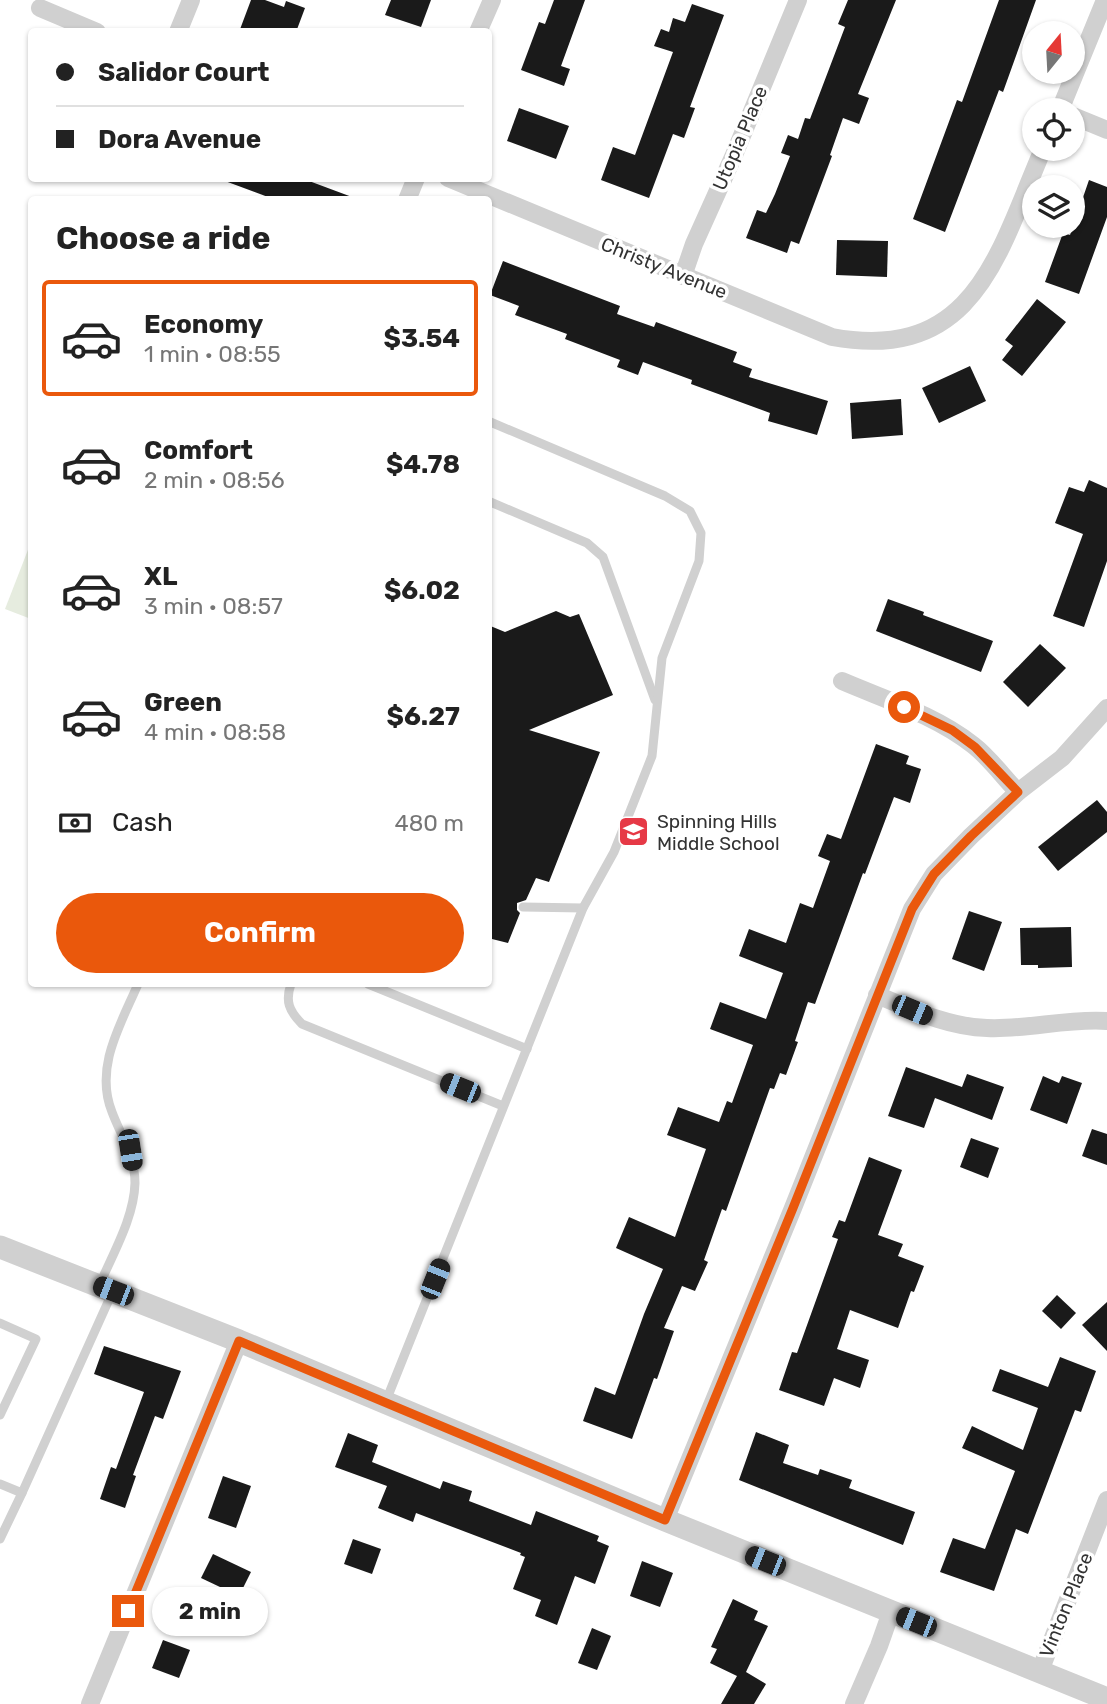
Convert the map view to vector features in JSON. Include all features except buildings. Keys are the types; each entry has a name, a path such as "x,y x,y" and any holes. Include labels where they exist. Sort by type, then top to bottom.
{"street":[{"path":"180,28 191,0"},
{"path":"480,28 492,0"},
{"name":"Utopia Place","path":"683,276 694,244 798,0"},
{"path":"1065,98 1105,0"},
{"path":"40,8 88,28"},
{"path":"1085,121 1107,130"},
{"name":"Christy Avenue","path":"492,196 832,337 857,342 883,342 906,337 939,324 961,309 979,288 993,265 1039,161"},
{"name":"Christy Avenue","path":"458,182 491,196"},
{"path":"842,681 924,715 952,730 975,747 1018,792"},
{"path":"665,1520 912,909 934,874 1018,792 1076,745 1107,708"},
{"path":"877,995 930,1017 958,1025 988,1029 1085,1019 1107,1021"},
{"path":"0,1247 239,1341 665,1520 1107,1699"},
{"path":"90,1704 239,1341"},
{"name":"Vinton Place","path":"1040,1671 1107,1500"},
{"path":"854,1704 891,1612"}],"lane":[{"path":"386,1402 583,908 614,852 652,756 662,658 699,561 701,533 690,511 665,496 492,423"},
{"path":"492,503 587,543 603,557 657,705"},
{"path":"523,907 583,908"},
{"path":"0,1539 22,1493 106,1288 130,1211 135,1182 130,1150 111,1110 105,1084 106,1061 137,987"},
{"path":"290,987 287,996 290,1013 302,1024 503,1106"},
{"path":"375,987 527,1049"},
{"path":"0,1323 36,1339 0,1415"},
{"path":"0,1484 22,1493"}],"shaded area":[{"path":"28,550 28,618 5,609"}],"place":[{"name":"Spinning Hills Middle School","path":"634,832"}],"route":[{"path":"128,1611 239,1341 665,1520 912,909 934,874 1018,792 975,747 952,730 904,707"}]}
